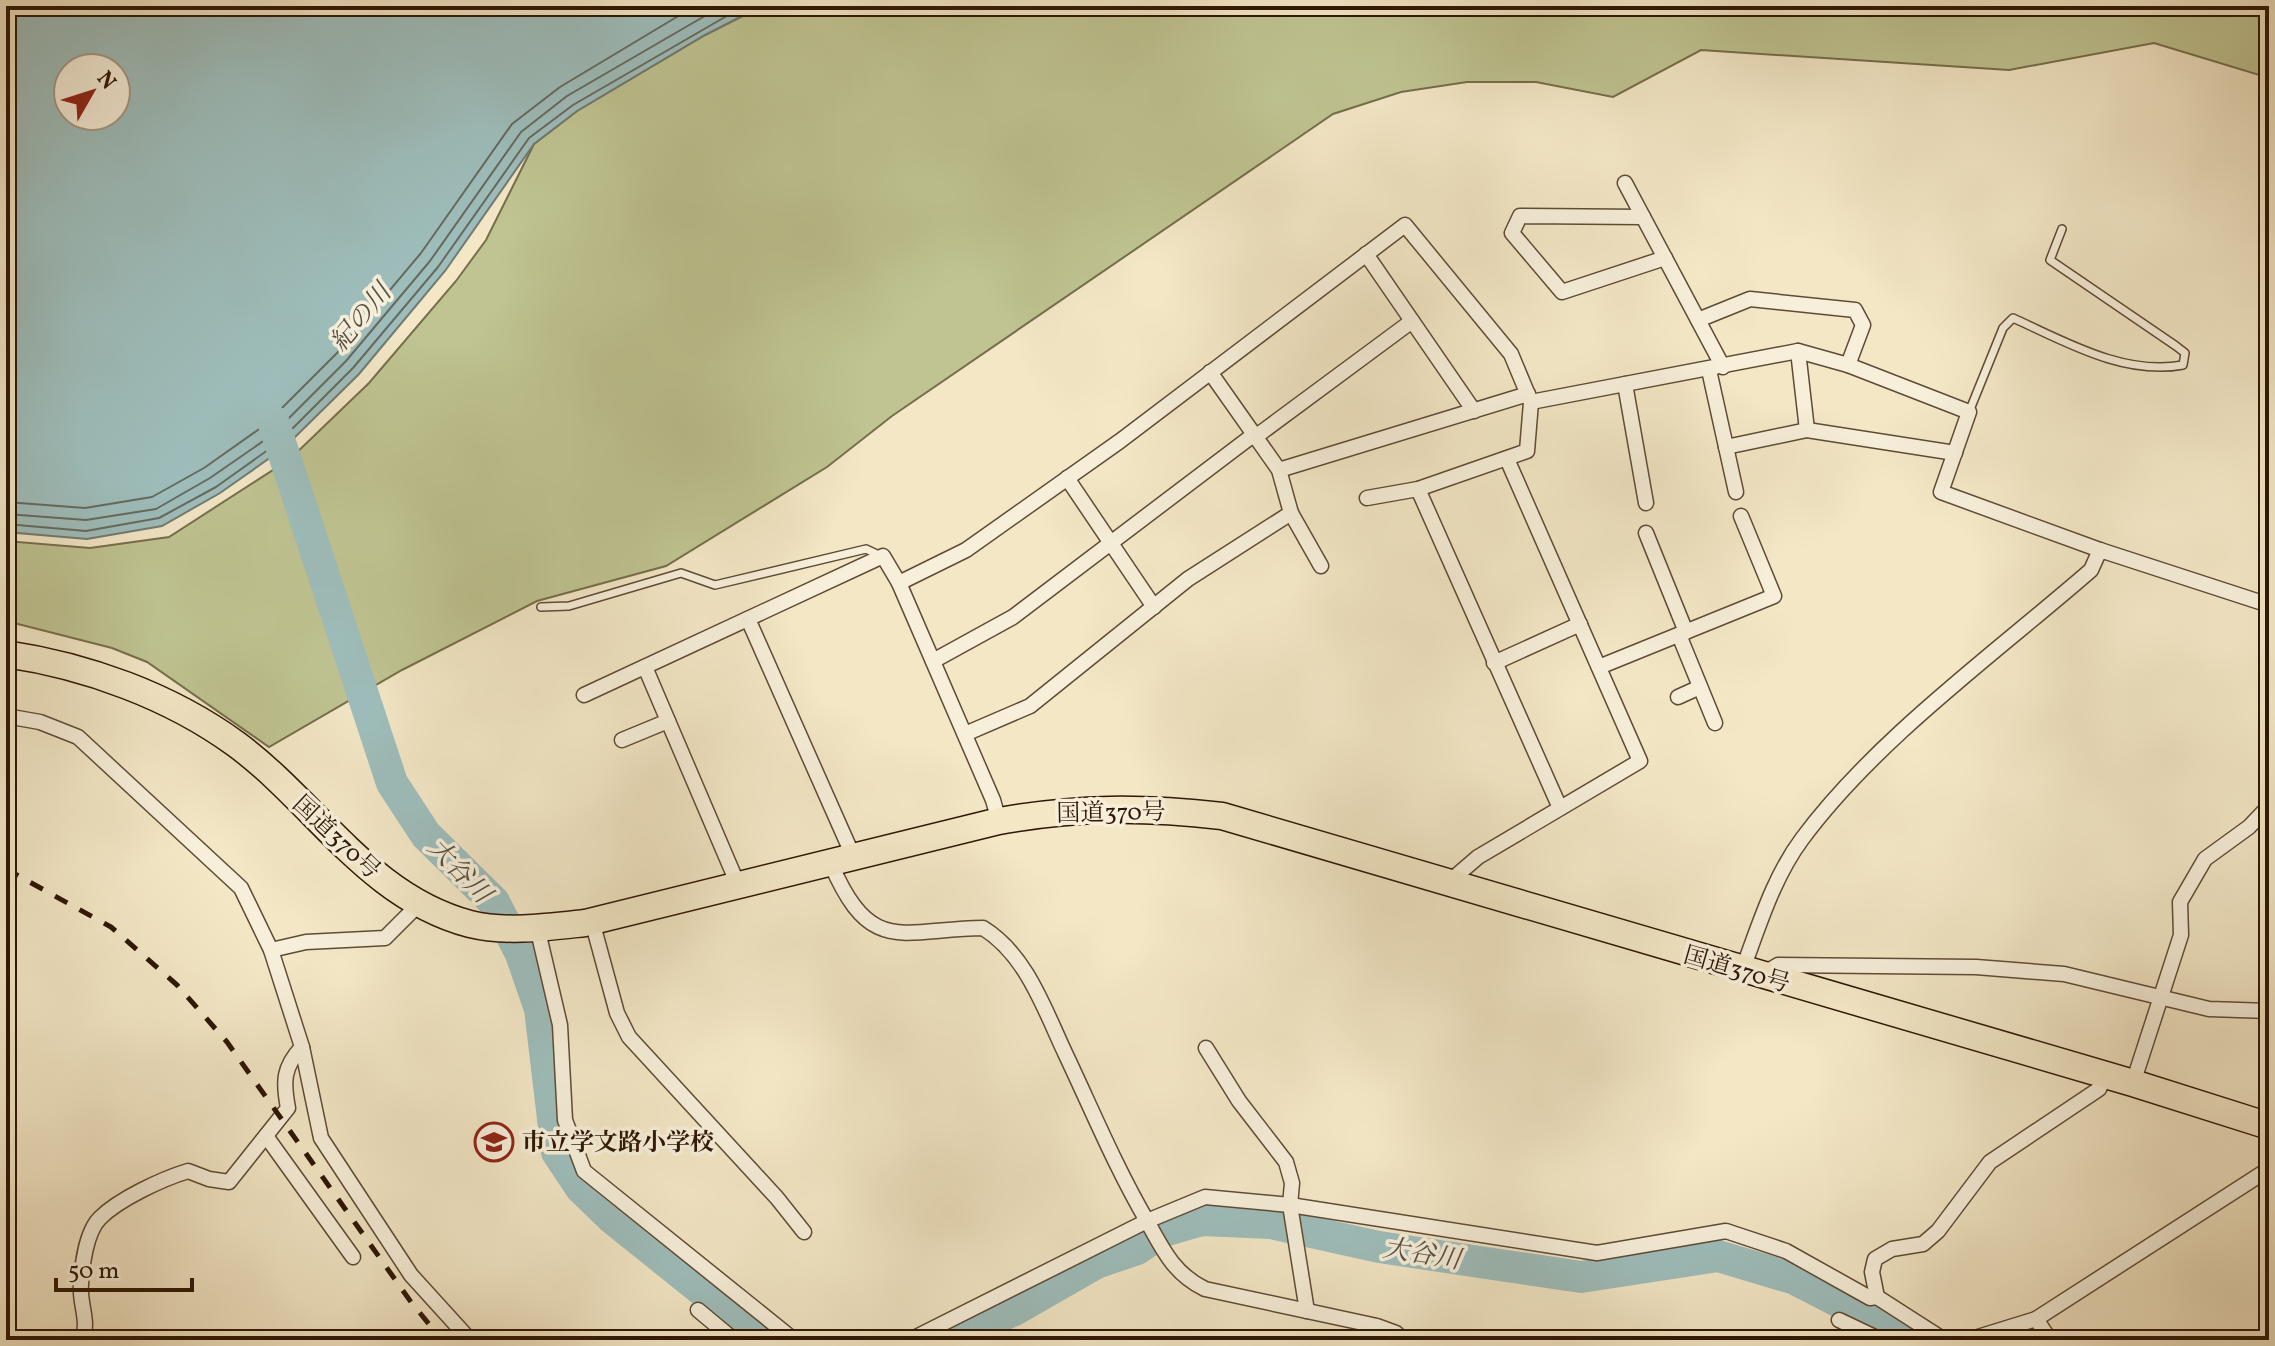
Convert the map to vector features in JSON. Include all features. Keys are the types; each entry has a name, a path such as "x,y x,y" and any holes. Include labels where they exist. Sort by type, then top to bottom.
{"highway":[{"name":"国道370号","path":"6,654 56,661 192,715 268,770 361,865 419,904 471,924 529,928 592,921 999,821 1051,812 1146,807 1222,816 2133,1083 2269,1126"}],"street":[{"path":"1625,183 1698,320 1716,368 1726,447 1736,492"},
{"path":"1643,217 1520,216 1512,233 1562,292 1665,258"},
{"path":"899,583 966,550 1405,225 1511,354 1530,398 1527,451 1418,489 1367,498"},
{"path":"1366,254 1474,411"},
{"path":"1698,320 1750,299 1855,310 1863,325 1848,365"},
{"path":"933,661 1013,617 1110,542 1412,321"},
{"path":"1798,351 1807,430"},
{"path":"1279,470 1474,411 1530,398 1625,384 1798,351 1848,365 1969,412 1941,492 2100,550 2269,605"},
{"path":"1210,372 1279,470 1291,513 1321,566"},
{"path":"1625,384 1646,503"},
{"path":"1726,447 1807,430 1955,453"},
{"path":"1449,882 1478,857 1640,761 1507,459"},
{"path":"1067,478 1154,607"},
{"path":"1418,489 1560,808"},
{"path":"965,734 1030,706 1188,579 1291,513"},
{"path":"1599,667 1774,596 1741,516"},
{"path":"1646,533 1715,723"},
{"path":"1751,973 1775,885 1802,839 1897,737 2091,570 2100,550"},
{"path":"584,695 883,556 899,583 993,800 999,821"},
{"path":"748,619 843,861 849,898 867,920 883,931 924,935 956,928 983,928 1009,950 1037,995 1156,1240 1176,1271 1205,1289 1377,1326 1396,1333 1403,1340"},
{"path":"1494,663 1580,624"},
{"path":"645,667 739,887"},
{"path":"1678,697 1700,687"},
{"path":"6,716 40,722 78,737 241,888 271,950 302,1047 321,1138 411,1275 470,1340"},
{"path":"622,740 668,721"},
{"path":"2133,1083 2181,935 2180,902 2205,859 2249,827 2269,806"},
{"path":"271,950 306,942 385,938 419,904"},
{"path":"592,921 617,1013 629,1037 777,1198 804,1232"},
{"path":"529,928 560,1025 565,1120 584,1171 794,1340"},
{"path":"1751,973 1778,965 1976,967 2064,974 2209,1009 2269,1011"},
{"path":"82,1340 85,1316 81,1287 92,1230 100,1218 164,1178 188,1171 229,1182 288,1108 283,1083 285,1070 302,1047"},
{"path":"1206,1048 1239,1101 1276,1145 1286,1162 1292,1183 1290,1205 1307,1311"},
{"path":"1877,1297 1872,1272 1875,1259 1883,1252 1923,1244 1938,1231 1990,1162 2099,1089 2105,1076"},
{"path":"266,1136 353,1257"},
{"path":"1968,1340 2036,1319 2269,1169"},
{"path":"910,1340 1147,1221 1205,1197 1290,1205 1597,1253 1726,1231 1786,1251 1870,1298 1877,1297 1944,1340"},
{"path":"698,1310 734,1340"},
{"path":"2036,1319 2050,1340"},
{"path":"1839,1320 1881,1340"}],"lane":[{"path":"1969,412 2003,328 2013,318 2111,360 2160,369 2183,365 2185,353 2050,260 2062,229"},
{"path":"541,607 569,606 681,573 715,585 866,549 883,556"}],"green space":[{"path":"762,6 2269,6 2269,78 2154,43 2009,70 1701,50 1613,97 1536,82 1467,82 1401,92 1333,114 892,416 827,467 666,566 537,601 402,670 269,747 147,662 112,648 6,621 6,541 90,548 169,537 290,459 369,383 456,281 486,240 534,144 577,111 705,35"}],"water":[{"name":"紀の川","path":"6,6 762,6 705,35 577,111 534,144 445,271 359,374 284,448 220,493 162,526 87,539 6,532"}],"waterway":[{"name":"大谷川","path":"273,421 392,783 426,835 494,902 521,954 540,1009 557,1152 581,1188 612,1218 764,1340"},
{"name":"大谷川","path":"950,1340 1014,1310 1096,1263 1137,1249 1164,1231 1202,1220 1271,1223 1379,1247 1581,1277 1718,1256 1795,1279 1859,1312 1902,1340"}],"railway":[{"path":"6,869 111,927 177,985 227,1042 411,1302 442,1340"}],"place":[{"name":"市立学文路小学校","path":"494,1142"}]}
